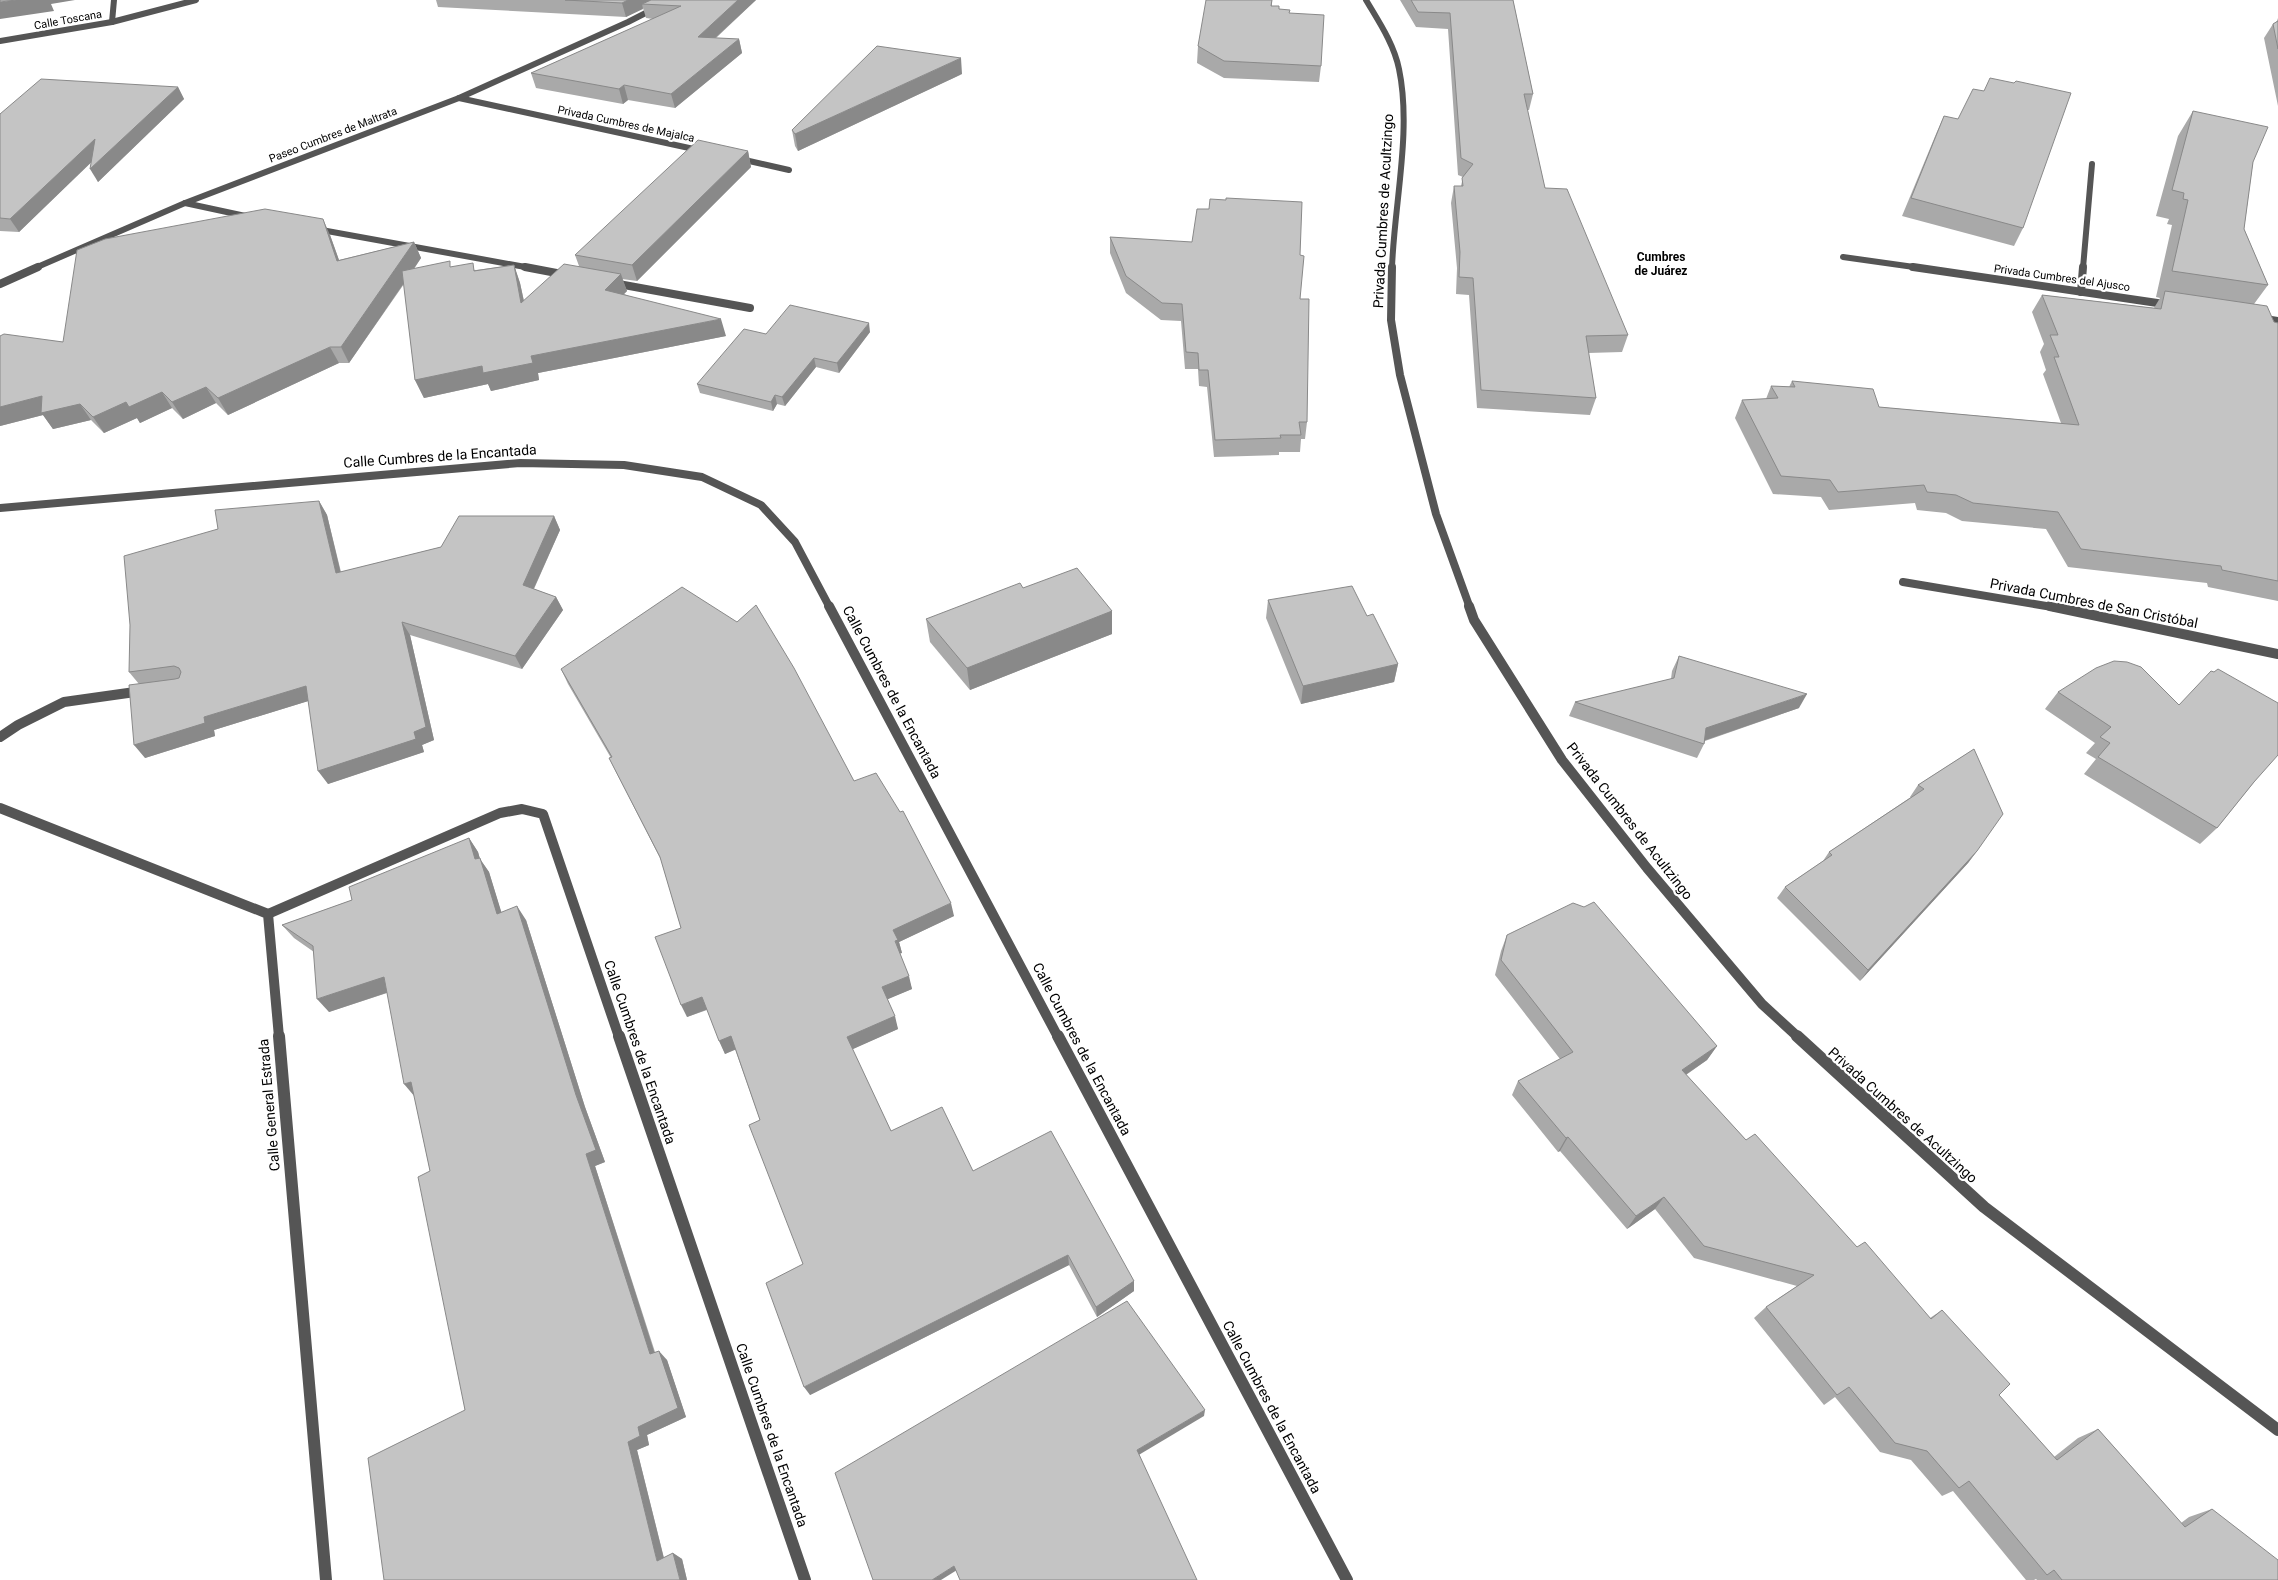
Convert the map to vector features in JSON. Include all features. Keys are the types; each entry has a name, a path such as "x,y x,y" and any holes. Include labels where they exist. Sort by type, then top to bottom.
{"street":[{"path":"112,22 114,0"},
{"name":"Calle Toscana","path":"0,41 112,22 196,0"},
{"name":"Paseo Cumbres de Maltrata","path":"0,284 185,203 459,98 628,22 671,0"},
{"name":"Privada Cumbres de Acultzingo","path":"1366,0 1388,38 1399,69 1404,124 1393,234 1391,320 1402,385 1436,514 1474,620 1562,760 1647,868 1762,1004 1984,1207 2278,1430"},
{"name":"Privada Cumbres de Majalca","path":"459,98 712,153"},
{"path":"731,157 789,170"},
{"path":"2081,292 2092,164"},
{"path":"185,203 257,218"},
{"path":"306,227 576,276"},
{"name":"Privada Cumbres del Ajusco","path":"1843,257 2180,306"},
{"path":"605,282 750,308"},
{"path":"2248,317 2278,321"},
{"name":"Calle Cumbres de la Encantada","path":"0,508 520,463 624,465 702,478 760,505 795,542 1347,1580"},
{"name":"Privada Cumbres de San Cristóbal","path":"1903,582 2072,610 2278,654"},
{"path":"0,737 18,725 64,702 157,689"},
{"path":"0,808 268,914"},
{"name":"Calle Cumbres de la Encantada","path":"268,914 500,813 522,809 543,814 806,1580"},
{"name":"Calle General Estrada","path":"268,914 326,1580"}],"building":[{"path":"0,0 16,0 0,2"},
{"path":"565,0 628,0 622,3"},
{"path":"651,0 738,0 698,37 739,39 671,94 624,85 619,89 531,73 681,6 642,4"},
{"path":"1206,0 1272,0 1271,6 1279,6 1279,9 1290,10 1289,13 1324,15 1321,66 1224,61 1198,46"},
{"path":"1411,0 1513,0 1533,94 1524,94 1545,188 1567,189 1628,335 1586,336 1596,398 1481,390 1473,278 1459,277 1460,252 1454,186 1463,186 1462,178 1473,164 1461,158 1450,13 1418,12"},
{"path":"2278,21 2278,49 2273,24"},
{"path":"877,46 961,58 795,134 792,130"},
{"path":"1990,78 2014,83 2016,81 2071,93 2023,228 1911,198 1944,116 1958,119 1973,89 1984,91"},
{"path":"41,79 178,87 90,169 95,139 10,219 0,218 0,114"},
{"path":"2193,111 2268,127 2253,162 2244,229 2268,285 2172,271 2188,200 2183,199 2184,193 2172,190"},
{"path":"698,140 748,151 632,265 575,255"},
{"path":"1226,198 1302,202 1300,255 1304,256 1300,299 1309,299 1307,422 1299,422 1301,435 1280,435 1281,438 1215,440 1208,370 1199,370 1198,353 1186,352 1182,304 1162,303 1126,276 1110,237 1192,242 1197,209 1209,209 1210,199 1226,200"},
{"path":"265,209 323,219 337,261 414,242 341,347 330,347 218,398 206,387 172,402 162,392 129,407 126,402 93,417 80,404 41,413 42,396 0,407 0,336 4,334 63,342 77,250 105,239"},
{"path":"450,261 450,267 473,263 474,271 514,265 521,303 564,264 621,274 605,290 721,319 531,356 533,363 483,373 482,366 415,380 402,271"},
{"path":"2165,291 2267,306 2274,322 2278,323 2278,581 2222,570 2221,566 2081,549 2058,512 1973,503 1956,495 1927,492 1924,485 1838,492 1830,480 1781,476 1742,400 1778,398 1771,386 1795,387 1792,381 1873,389 1879,407 2079,425 2054,357 2059,357 2050,335 2058,335 2042,295 2161,309"},
{"path":"790,305 869,323 837,363 814,358 782,397 775,395 771,402 697,384 744,329 766,334"},
{"path":"319,501 336,573 441,547 459,516 554,516 523,585 556,597 515,656 402,622 426,727 414,732 416,739 318,771 306,686 204,717 205,723 134,745 129,685 179,678 181,672 179,668 174,666 129,672 130,625 124,556 218,529 215,510"},
{"path":"1077,568 1112,611 967,668 926,619 1020,583 1023,588"},
{"path":"1352,586 1367,616 1373,614 1398,664 1303,686 1268,600"},
{"path":"682,587 737,622 756,605 794,668 854,781 876,773 900,812 903,811 951,903 893,930 898,940 895,941 909,976 882,987 895,1016 847,1037 891,1131 942,1107 973,1171 1051,1131 1134,1281 1096,1307 1068,1255 804,1387 766,1283 803,1264 749,1125 760,1120 731,1036 719,1041 702,997 681,1005 655,937 681,928 660,857 609,758 612,757 561,669"},
{"path":"1679,656 1807,694 1706,728 1704,744 1575,702 1674,678"},
{"path":"2114,661 2127,662 2141,667 2179,705 2211,671 2214,672 2218,669 2278,703 2278,755 2217,828 2098,757 2110,743 2100,737 2111,727 2058,692 2096,668"},
{"path":"1974,749 2003,814 1977,851 1868,970 1785,887 1832,855 1829,852 1924,789 1918,785"},
{"path":"469,838 475,859 480,858 497,914 517,906 576,1095 596,1150 586,1154 650,1354 659,1351 678,1408 638,1427 640,1436 628,1442 657,1561 673,1553 680,1580 384,1580 368,1458 465,1410 418,1177 430,1171 411,1082 404,1084 384,977 317,999 313,946 282,925 352,900 349,887"},
{"path":"1594,902 1717,1046 1682,1070 1746,1140 1755,1134 1857,1247 1865,1242 1931,1319 1942,1310 2010,1384 1999,1395 2057,1460 2098,1429 2185,1527 2212,1509 2278,1560 2278,1580 2062,1580 2054,1570 2047,1575 1969,1481 1959,1488 1927,1451 1895,1443 1849,1387 1837,1395 1766,1307 1814,1275 1704,1246 1664,1197 1636,1216 1518,1081 1573,1052 1501,960 1507,935 1573,903 1584,907"},
{"path":"1127,1301 1205,1410 1137,1450 1197,1580 960,1580 954,1566 932,1580 873,1580 835,1473"}],"district":[{"name":"Cumbres de Juárez","path":"1661,264"}]}
